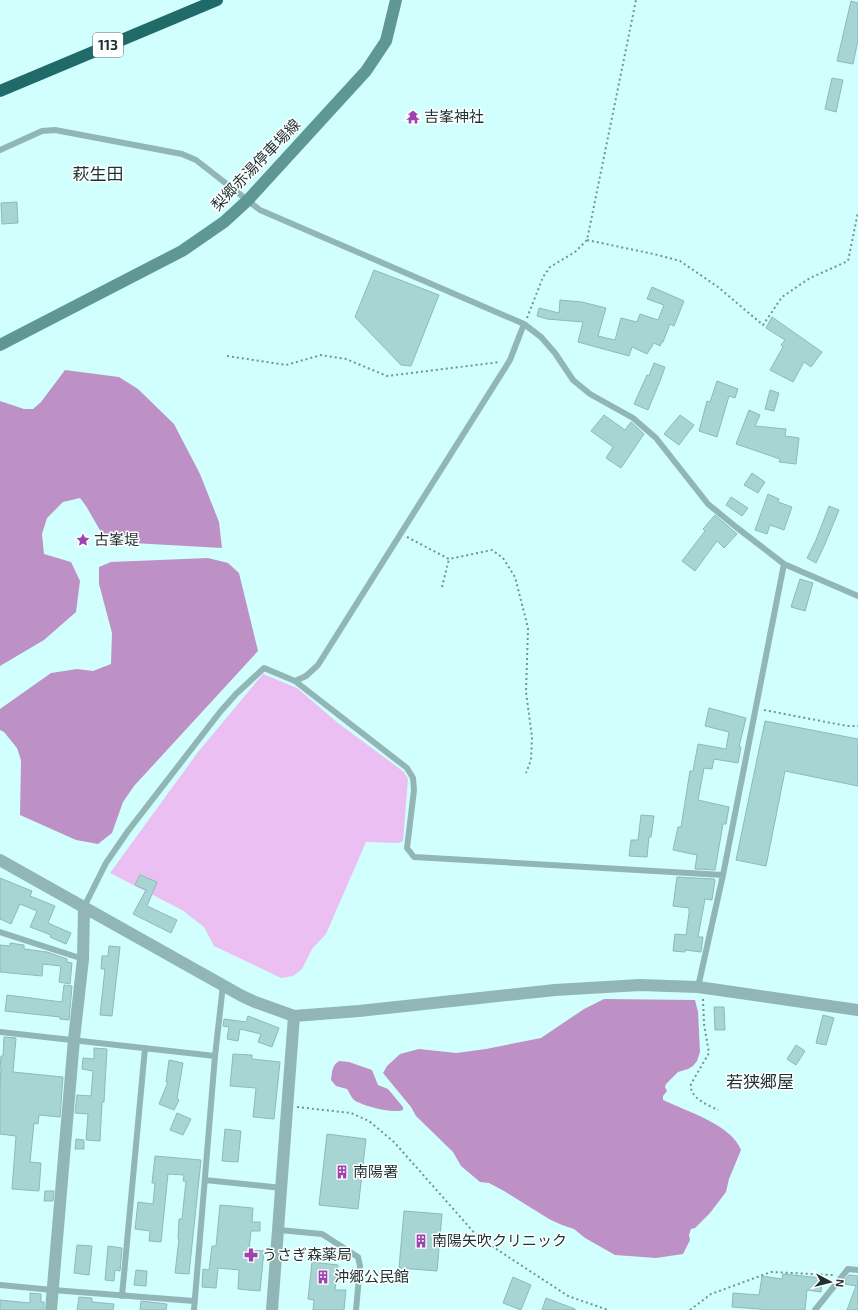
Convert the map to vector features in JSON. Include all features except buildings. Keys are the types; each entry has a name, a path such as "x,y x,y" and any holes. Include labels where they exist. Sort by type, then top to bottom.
{"highway":[{"name":"113","path":"0,91 217,0"},
{"path":"0,96 22,81"}],"main road":[{"name":"梨郷赤湯停車場線","path":"0,345 182,251 224,222 248,200 366,71 386,41 396,0"}],"street":[{"path":"0,860 255,1002 294,1016 359,1011 596,987 640,985 701,987 858,1010"},
{"path":"51,1310 74,1039 83,958 84,907"},
{"path":"272,1310 294,1016"}],"lane":[{"path":"0,150 42,132 55,130 182,154 196,160 260,210 524,324 541,337 555,353 572,380 590,394 633,418 656,438 708,504 784,564 858,596"},
{"path":"295,681 306,676 318,665 510,360 524,324"},
{"path":"701,987 784,564"},
{"path":"84,907 106,863 128,831 220,712 236,694 264,668 295,681 407,768 413,778 414,790 407,848 414,857 723,875"},
{"path":"0,932 83,958"},
{"path":"194,1310 206,1180 215,1056 223,984"},
{"path":"0,1032 74,1039 215,1056"},
{"path":"122,1296 145,1048"},
{"path":"206,1180 282,1188"},
{"path":"279,1230 322,1234 358,1257 360,1266 356,1310"},
{"path":"815,1310 848,1269 858,1270"},
{"path":"0,1285 194,1302"}],"path":[{"path":"524,324 543,276 550,267 575,252 587,240 636,0"},
{"path":"587,240 680,261 718,287 763,325 782,297 810,278 848,261 858,212"},
{"path":"227,356 286,365 320,355 346,359 387,376 510,360"},
{"path":"401,533 449,559 492,550 503,558 515,577 528,628 526,692 532,737 531,760 526,773"},
{"path":"442,586 449,559"},
{"path":"755,708 848,726 858,726"},
{"path":"701,987 704,1024 709,1053 691,1084 690,1089 698,1098 718,1110"},
{"path":"288,1106 351,1113 369,1121 394,1142 478,1237 568,1296 608,1310"},
{"path":"690,1310 711,1294 771,1272 843,1276"}],"shaded area":[{"path":"65,370 119,377 138,389 174,424 200,474 219,522 222,548 115,542 101,532 80,498 63,502 47,518 42,534 44,554 71,562 80,581 76,612 44,640 0,666 0,401 24,409 33,409 41,402"},
{"path":"208,558 228,563 239,573 258,651 134,786 123,802 112,833 98,844 76,840 20,815 21,760 17,748 4,732 0,730 0,709 51,673 77,669 93,671 111,664 112,633 99,584 99,567 111,562"},
{"path":"263,674 297,688 338,723 404,772 408,779 403,841 398,843 366,842 326,934 312,949 302,969 293,976 281,978 214,946 204,927 182,910 110,873 198,752"},
{"path":"604,999 695,1000 698,1012 700,1052 697,1061 693,1066 678,1072 666,1084 665,1087 667,1091 663,1096 663,1100 718,1126 736,1141 741,1150 729,1179 726,1192 710,1213 695,1228 691,1229 689,1235 690,1240 683,1254 656,1258 615,1255 585,1238 574,1229 549,1219 504,1191 489,1183 480,1182 461,1166 453,1152 416,1116 411,1107 383,1073 387,1066 400,1054 419,1049 456,1053 486,1049 541,1038 584,1009"},
{"path":"339,1061 349,1062 372,1070 378,1085 388,1089 403,1107 403,1110 392,1111 378,1109 354,1100 347,1089 336,1086 331,1080 334,1067"}],"place":[{"name":"吉峯神社","path":"413,117"},
{"name":"古峯堤","path":"83,540"},
{"name":"南陽署","path":"342,1172"},
{"name":"南陽矢吹クリニック","path":"421,1241"},
{"name":"うさぎ森薬局","path":"251,1255"},
{"name":"沖郷公民館","path":"323,1277"}],"district":[{"name":"萩生田","path":"98,174"},
{"name":"若狭郷屋","path":"760,1082"}]}
